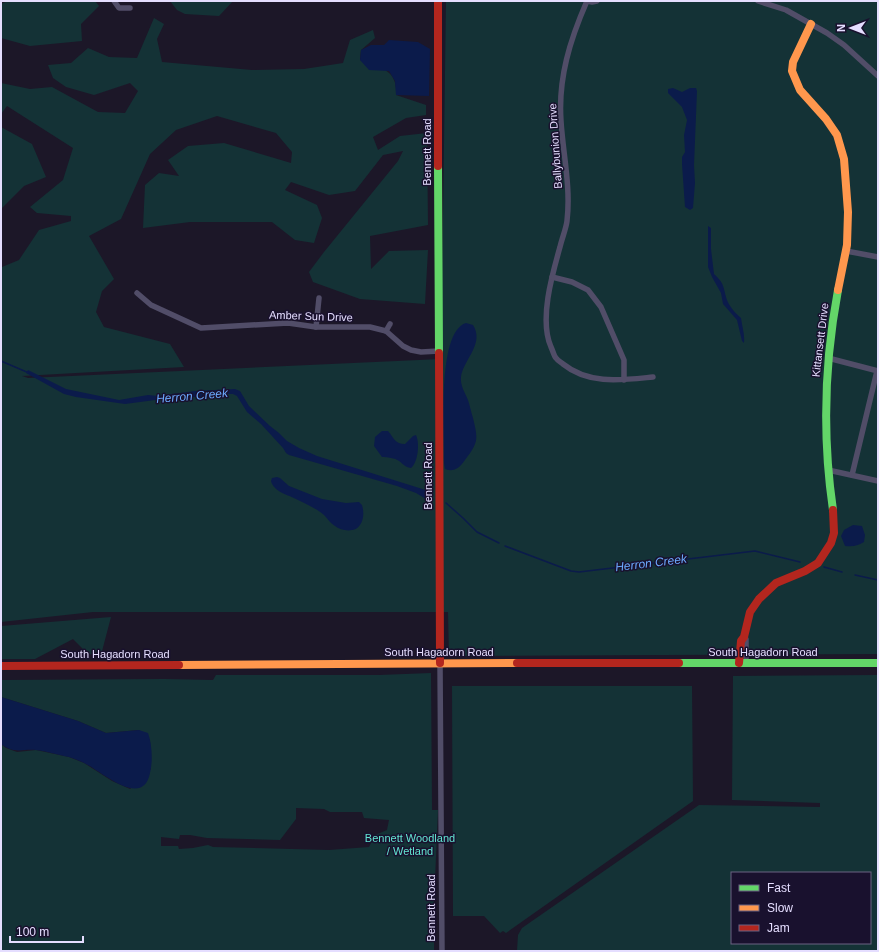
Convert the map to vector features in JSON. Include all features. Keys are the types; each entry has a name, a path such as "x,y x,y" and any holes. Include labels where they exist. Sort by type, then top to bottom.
{"street":[{"path":"114,1 119,8 130,8"},
{"name":"Bennett Road","path":"438,1 442,951"},
{"path":"587,1 597,1"},
{"name":"Ballybunion Drive","path":"587,1 567,51 561,87 561,120 568,191 567,221 552,277 546,320 548,339 556,358 572,371 594,379 624,380 653,377"},
{"path":"758,1 786,10 827,33 844,44 878,76"},
{"name":"Kittansett Drive","path":"743,663 741,641 744,637 750,612 759,599 776,583 805,571 818,563 831,543 834,533 834,517 825,432 826,378 833,315 846,251 848,212 844,159 837,135 826,119 800,90 792,71 793,62 812,24"},
{"path":"846,251 878,257"},
{"path":"552,277 572,282 588,290 601,307 624,360 624,380"},
{"name":"Amber Sun Drive","path":"137,293 151,305 201,328 288,323 316,327 370,327 386,331 411,350 421,352 439,351"},
{"path":"316,327 319,298"},
{"path":"386,331 390,324"},
{"path":"828,358 878,371 852,475"},
{"path":"828,470 878,481"},
{"name":"South Hagadorn Road","path":"1,666 440,663 878,663"}],"green space":[{"path":"8,1 95,1 99,6 81,24 82,41 30,46 1,38 1,4"},
{"path":"170,1 233,1 219,16 185,14 177,10"},
{"path":"446,1 878,1 878,654 449,656 448,612 93,612 1,622 1,269 2,267 19,260 39,230 71,221 71,216 37,213 30,207 63,180 73,148 7,106 1,114 1,83 30,89 52,87 98,112 125,113 138,91 130,83 94,95 66,87 53,78 48,65 71,63 88,48 109,57 137,58 154,18 164,24 157,39 162,62 252,70 304,69 343,63 350,40 373,30 375,38 361,50 360,60 381,68 391,75 396,86 396,95 426,105 426,115 406,118 373,137 378,150 400,136 427,133 428,225 370,236 371,269 389,251 428,250 425,304 360,299 313,282 309,272 398,161 403,151 383,155 355,191 329,195 291,182 285,190 317,205 322,218 314,243 295,240 272,222 190,222 143,228 145,185 159,173 179,176 168,160 188,146 224,143 291,163 292,152 276,133 217,116 176,130 150,154 121,219 89,236 114,279 102,291 96,312 104,327 170,344 184,367 22,376 28,378 441,359"},
{"path":"1,127 32,144 46,177 24,186 1,209"},
{"path":"111,617 101,655 88,654 73,639 35,659 1,659 1,626"},
{"name":"Bennett Woodland / Wetland","path":"431,673 432,810 438,810 434,903 434,951 1,951 1,744 6,748 17,752 36,750 69,757 84,763 112,781 130,789 151,769 150,740 139,730 106,733 78,721 1,697 1,680 213,680 216,675 379,675","holes":["296,808 324,809 330,812 362,812 364,818 389,820 387,830 375,835 369,847 329,850 213,847 208,845 179,849 178,846 161,846 161,837 179,839 180,835 207,838 280,840 296,819"]},
{"path":"878,675 878,951 517,951 518,935 522,928 699,805 820,807 820,803 732,800 733,676"},
{"path":"452,686 692,686 693,801 506,933 503,931 500,933 484,916 453,916"}],"water":[{"path":"389,40 418,42 430,49 429,96 396,95 395,81 389,71 369,70 360,60 361,50 371,45 384,45"},
{"path":"673,88 682,92 690,88 696,88 697,91 694,165 695,183 693,208 690,210 685,207 682,164 682,157 685,152 684,135 687,120 682,107 668,93 668,89"},
{"path":"708,226 711,228 711,249 714,274 722,283 729,305 741,318 744,343 742,341 737,320 723,304 721,293 708,267"},
{"path":"466,323 473,325 476,332 476,339 472,352 465,364 461,380 473,418 476,431 476,440 470,454 461,465 456,469 448,470 445,469 444,463 443,409 446,364 450,345 456,330"},
{"path":"28,370 66,389 119,400 148,395 158,396 195,391 235,389 240,391 249,406 270,426 287,441 299,448 317,456 432,492 431,502 416,493 397,486 289,455 261,424 247,412 237,396 233,394 221,394 204,397 178,397 125,404 64,394 26,373"},
{"path":"382,431 388,431 395,440 402,444 405,444 416,435 418,453 411,468 395,459 382,457 374,446 375,437"},
{"path":"277,477 289,486 322,499 346,503 359,502 362,505 363,510 363,518 360,525 358,528 351,530 338,528 324,515 312,507 275,488 271,481 272,478"},
{"path":"853,525 862,526 865,535 864,542 855,546 845,546 841,536 844,530"},
{"path":"1,697 78,721 106,733 139,730 148,733 152,758 150,773 146,783 139,788 131,788 111,780 84,763 69,757 40,751 14,750 6,747 1,744"}],"waterway":[{"name":"Herron Creek","path":"1,361 29,373"},
{"name":"Herron Creek","path":"446,503 477,532 499,543"},
{"name":"Herron Creek","path":"505,546 571,571 579,572 755,551 800,562"},
{"name":"Herron Creek","path":"824,567 842,572"},
{"name":"Herron Creek","path":"855,575 878,580"}],"traffic: fast":[{"path":"438,166 439,353"},
{"path":"833,510 827,455 826,400 830,345 838,290"},
{"path":"679,663 878,663"}],"traffic: slow":[{"path":"811,24 793,62 792,71 800,90 826,119 837,135 844,159 848,212 847,245 838,290"},
{"path":"179,665 517,663"}],"traffic: jam":[{"path":"438,1 438,166"},
{"path":"439,353 440,663"},
{"path":"739,663 741,641 744,637 750,612 759,599 776,583 805,571 818,563 831,543 834,533 833,510"},
{"path":"517,663 679,663"},
{"path":"1,666 179,665"}]}
